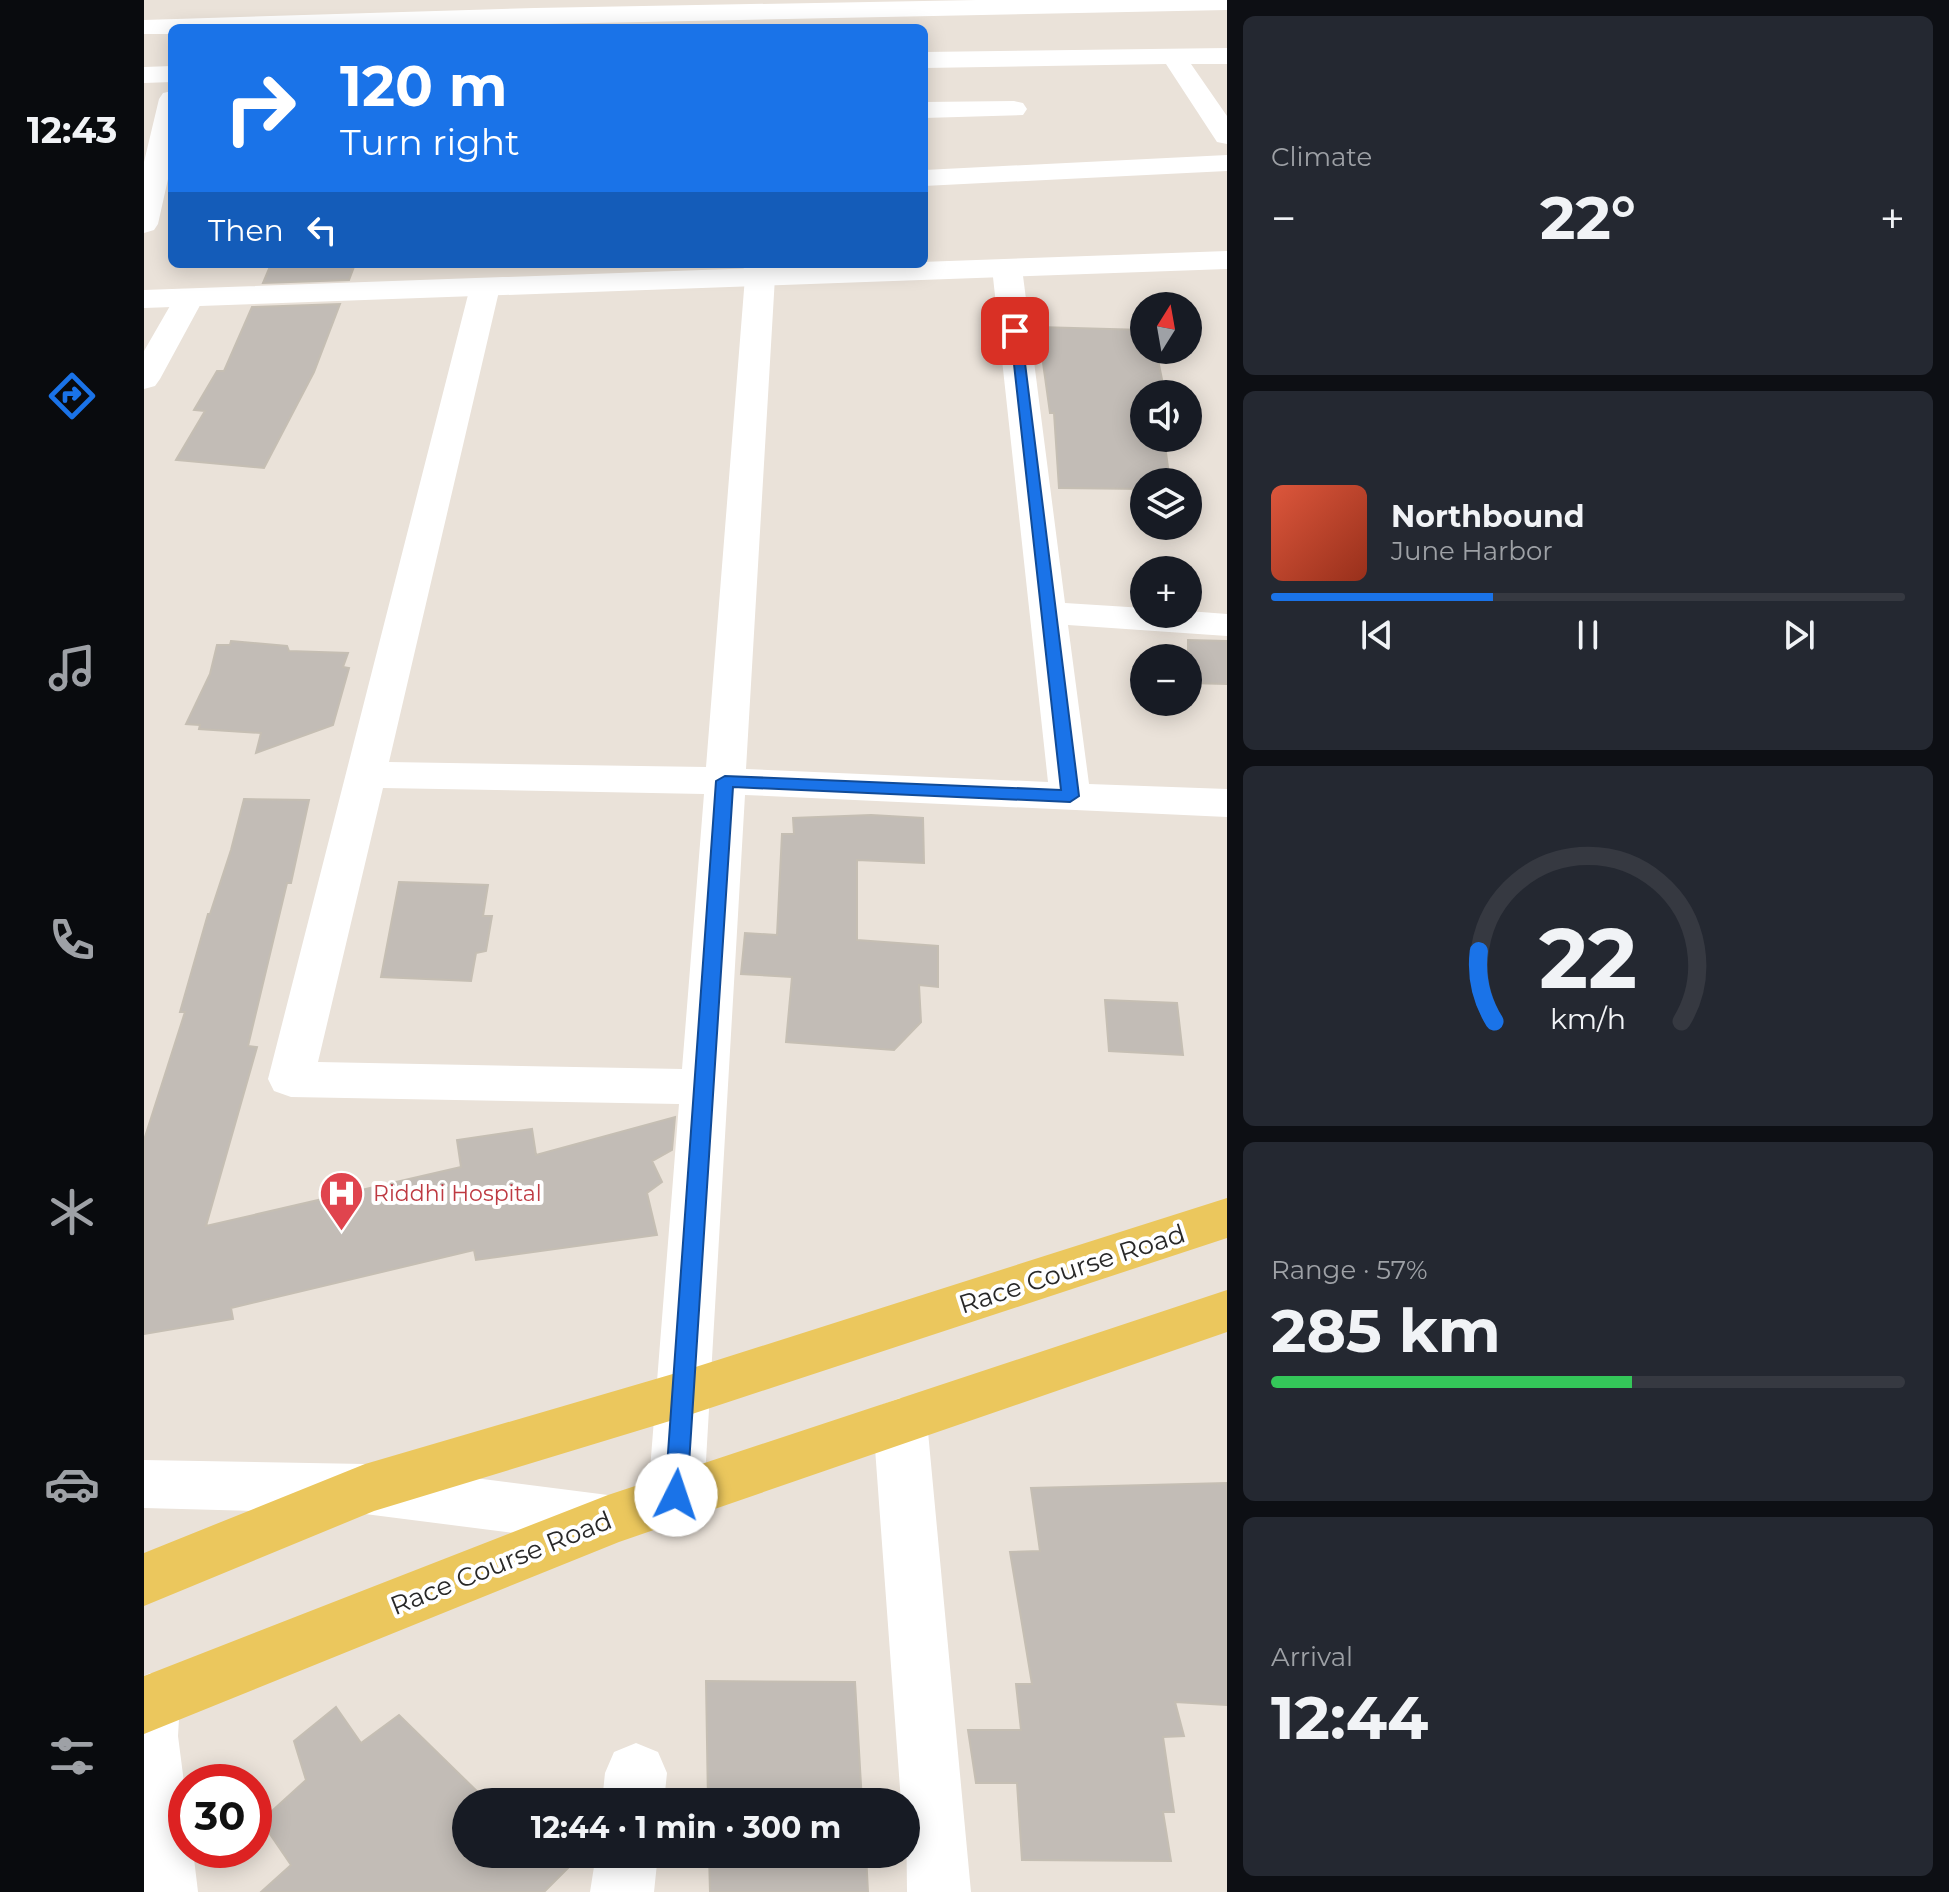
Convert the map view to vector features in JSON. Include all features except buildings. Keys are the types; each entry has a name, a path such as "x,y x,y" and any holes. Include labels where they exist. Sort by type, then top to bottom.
{"main road":[{"name":"Race Course Road","path":"144,1580 365,1489 683,1394 1227,1218"},
{"name":"Race Course Road","path":"147,1704 676,1495 1227,1311"}],"street":[{"path":"242,24 535,15 1227,3"},
{"path":"144,27 168,26"},
{"path":"1173,56 1227,136"},
{"path":"928,60 1227,56"},
{"path":"144,75 168,74"},
{"path":"928,110 1014,109"},
{"path":"144,224 151,172 168,113"},
{"path":"928,178 1227,163"},
{"path":"144,299 485,287 759,270 1007,268 1227,260"},
{"path":"1007,268 1070,796"},
{"path":"676,1495 759,270"},
{"path":"485,287 291,1079 704,1087"},
{"path":"144,379 189,298"},
{"path":"1049,613 1227,625"},
{"path":"365,775 725,781 1227,803"},
{"path":"900,1421 939,1892"},
{"path":"144,1484 365,1489 608,1520"},
{"path":"147,1704 166,1892"},
{"path":"622,1892 625,1868"}],"place":[{"name":"Riddhi Hospital","path":"342,1232"}],"route":[{"path":"676,1495 725,781 1070,796 1015,331"}]}
